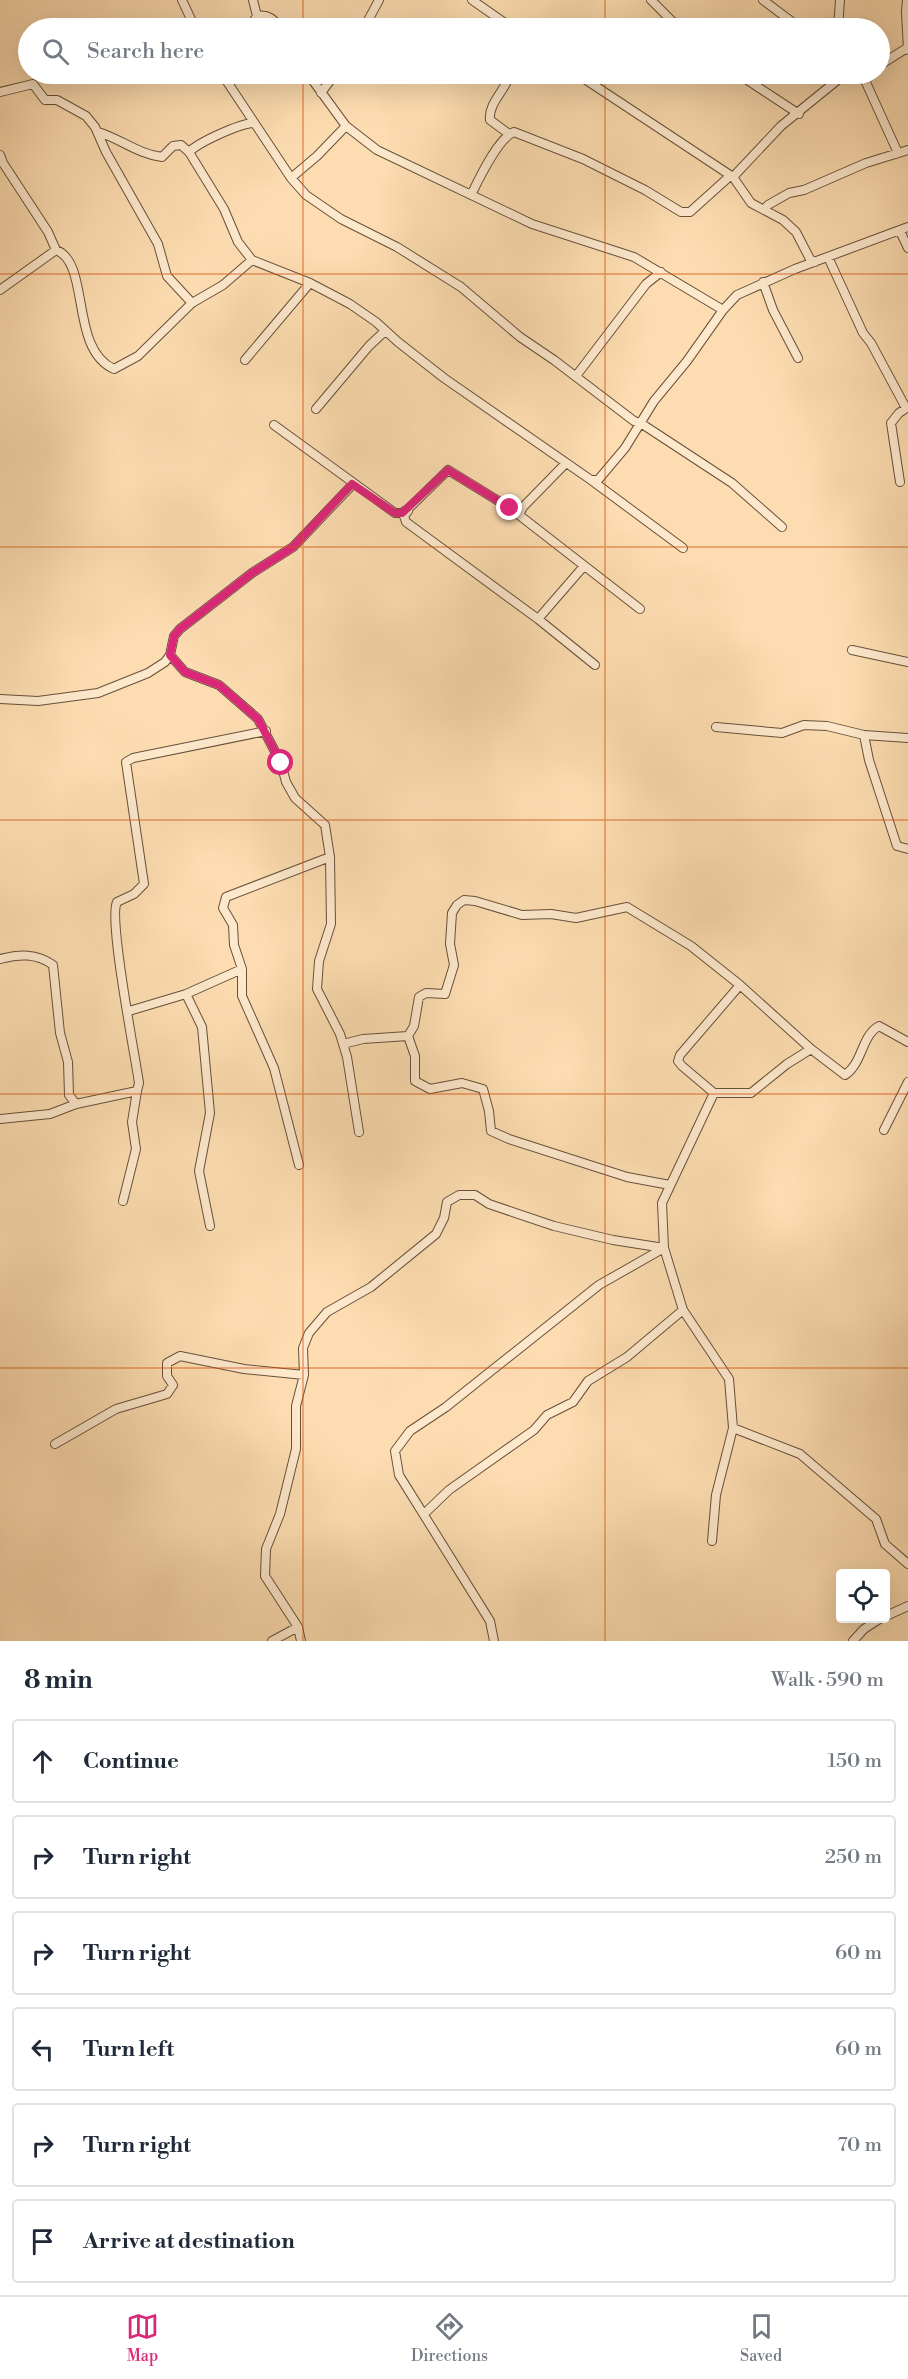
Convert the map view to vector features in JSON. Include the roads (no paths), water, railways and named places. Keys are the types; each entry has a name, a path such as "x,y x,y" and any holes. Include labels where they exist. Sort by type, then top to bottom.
{"street":[{"path":"182,0 190,18"},
{"path":"253,0 256,16 272,18"},
{"path":"369,18 379,0"},
{"path":"472,0 498,18"},
{"path":"651,0 669,18"},
{"path":"763,0 787,18"},
{"path":"839,18 840,0"},
{"path":"890,59 907,49 907,0"},
{"path":"0,92 33,84 45,100 57,100 86,116 98,132 106,152 158,244 167,276 192,303"},
{"path":"229,84 291,178 306,195 341,219 398,247 461,287 519,337 576,376 628,417 732,483 782,527"},
{"path":"315,84 346,126 377,150 532,224 634,257 723,310"},
{"path":"321,93 328,84"},
{"path":"507,84 490,110 489,116 490,120 509,134 518,133 583,159 645,190 681,212 690,212 731,177 781,126 799,114 834,84"},
{"path":"595,84 621,104 731,177 751,202 796,232 810,259 815,262"},
{"path":"753,84 799,114"},
{"path":"867,84 898,153"},
{"path":"189,152 196,145 225,133 241,123 253,123"},
{"path":"291,178 317,156 346,126"},
{"path":"98,132 113,136 141,153 162,157 173,146 182,145 189,152 224,209 238,242 252,260 310,283 350,304 454,385 591,480 683,548"},
{"path":"471,195 496,149 509,134"},
{"path":"764,210 768,205 789,193 804,190 866,163 908,150"},
{"path":"0,155 48,232 56,250 62,253 71,266 90,346 103,364 114,369 138,356 192,303 223,285 252,260"},
{"path":"591,480 598,480 626,448 654,401 737,295 763,282 908,227"},
{"path":"900,231 908,248"},
{"path":"0,290 56,250"},
{"path":"828,257 863,333 871,343 907,408 898,413 891,423 900,482"},
{"path":"576,376 646,284 661,272"},
{"path":"763,282 773,310 798,358"},
{"path":"244,360 310,283"},
{"path":"316,409 362,354 385,331"},
{"path":"274,425 352,484 395,513 408,510"},
{"path":"566,463 522,507 519,511 521,518 639,609"},
{"path":"522,507 510,508 448,470 404,516 406,522 538,619 595,665"},
{"path":"0,699 38,701 98,693 148,673 165,662 170,655 174,636 180,629 252,573 293,547 352,484"},
{"path":"538,619 584,566"},
{"path":"852,650 908,662"},
{"path":"170,655 185,672 219,685 258,719 281,763 286,782 295,798 325,825 330,857 331,924 320,961 317,989 328,1006 343,1044 359,1132"},
{"path":"716,727 782,733 804,725 827,726 864,735 908,738"},
{"path":"123,1201 136,1149 132,1122 139,1083 118,951 114,909 117,902 141,888 144,876 126,762 133,758 200,743 266,731"},
{"path":"864,735 869,759 897,846 908,849"},
{"path":"299,1166 274,1068 242,996 242,969 234,945 233,925 223,908 226,897 330,857"},
{"path":"408,1036 414,1026 419,997 426,993 445,994 454,965 450,944 452,913 464,900 522,915 551,914 576,918 627,907 692,946 811,1049 845,1075 854,1069 872,1030 879,1026 908,1042"},
{"path":"0,959 14,956 41,956 53,965 60,1033 68,1062 69,1095 76,1104"},
{"path":"129,1011 186,994 242,969"},
{"path":"740,986 680,1055 678,1061 681,1066 714,1094 751,1093 787,1064 811,1049"},
{"path":"186,994 202,1027 210,1113 199,1171 210,1226"},
{"path":"343,1044 363,1039 408,1036"},
{"path":"408,1036 415,1056 415,1081 430,1089 462,1083 483,1089 491,1131 509,1139 627,1177 670,1185"},
{"path":"884,1130 908,1082"},
{"path":"0,1119 50,1114 76,1104 137,1091"},
{"path":"712,1541 716,1495 733,1428 729,1380 683,1310 664,1248 662,1203 714,1094"},
{"path":"301,1641 298,1627 266,1576 266,1549 280,1514 296,1449 296,1406 304,1376 303,1348 309,1333 333,1308 371,1287 436,1234 444,1218 447,1202 459,1195 475,1194 489,1204 554,1226 614,1240 664,1248"},
{"path":"494,1641 490,1621 399,1475 395,1451 410,1431 446,1407 599,1285 664,1248"},
{"path":"424,1514 449,1490 534,1430 547,1415 573,1402 588,1381 627,1356 683,1310"},
{"path":"55,1444 116,1409 167,1394 173,1385 167,1376 167,1363 180,1356 244,1369 304,1376"},
{"path":"733,1428 800,1454 876,1519 885,1544 908,1564"},
{"path":"890,1614 908,1606"},
{"path":"853,1641 873,1623"},
{"path":"272,1641 298,1627"}]}
